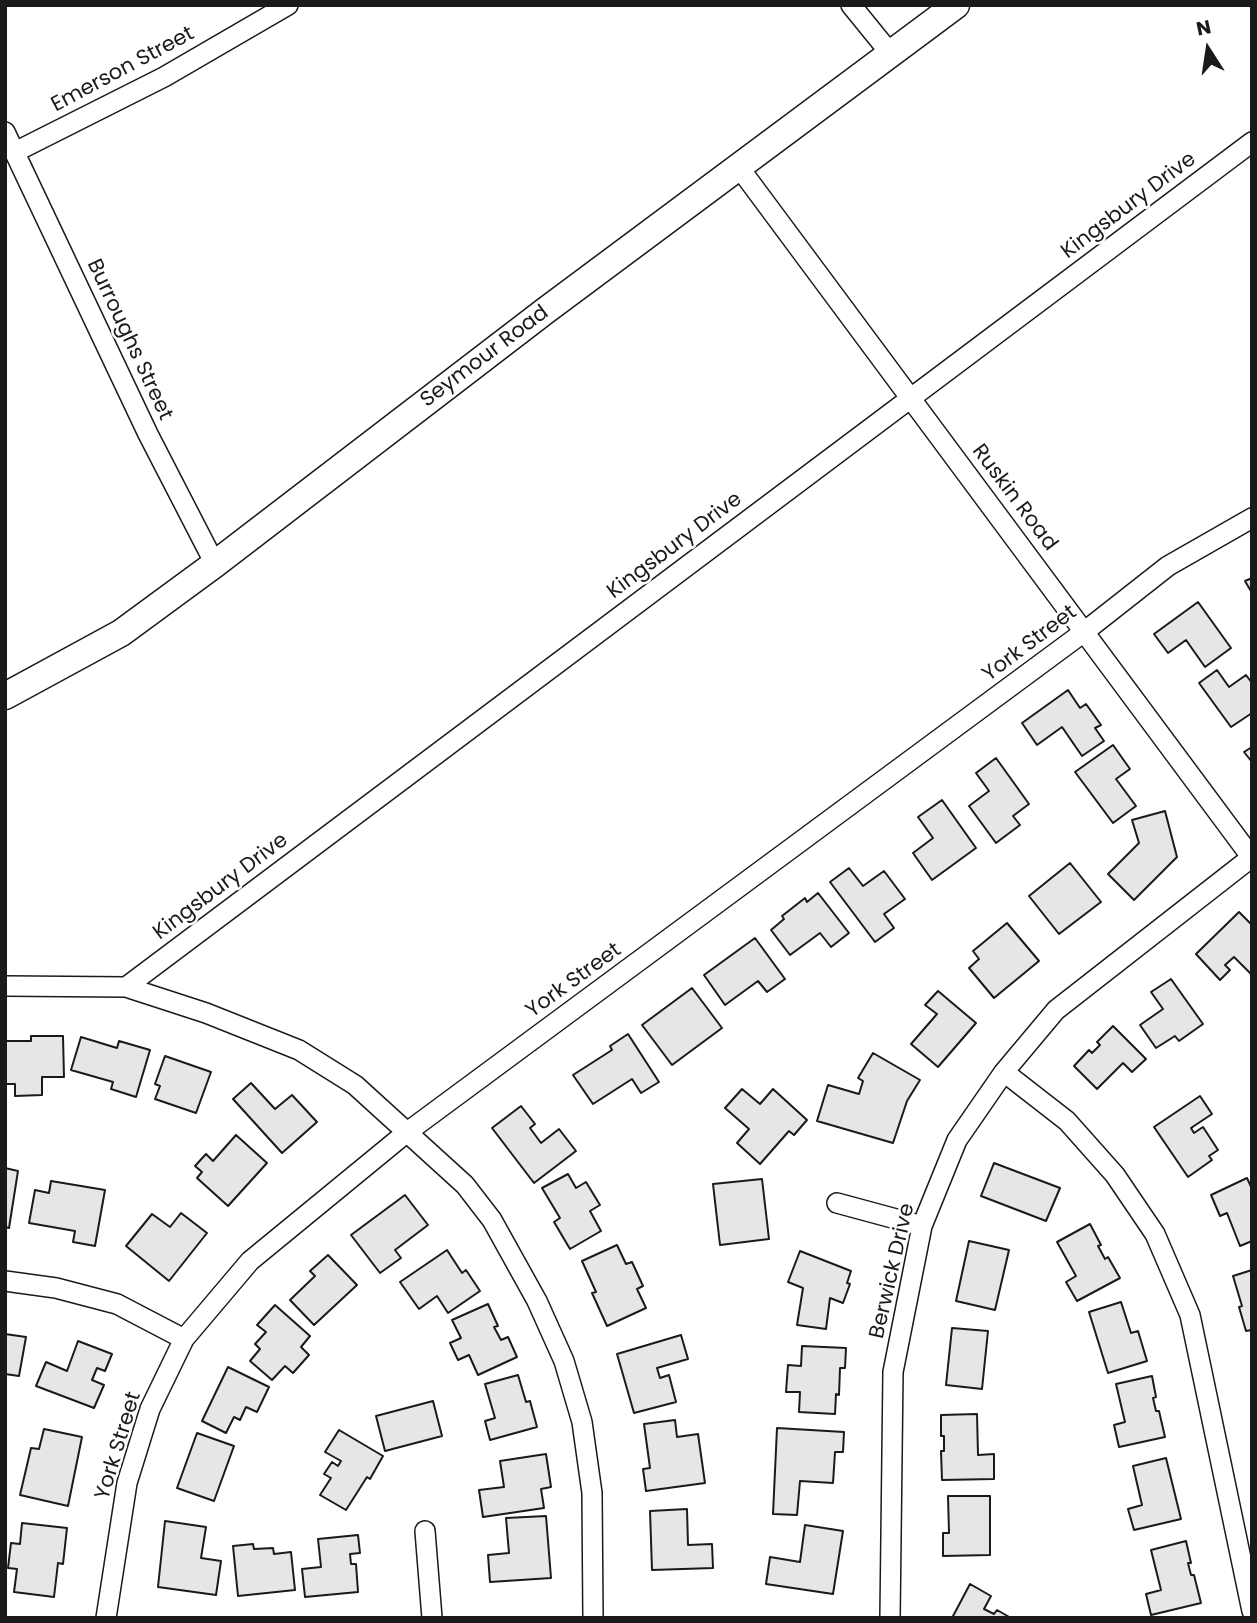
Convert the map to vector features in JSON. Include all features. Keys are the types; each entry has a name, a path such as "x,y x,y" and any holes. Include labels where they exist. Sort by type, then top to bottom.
{"street":[{"name":"Emerson Street","path":"15,152 164,77 288,5"},
{"path":"850,5 890,53"},
{"name":"Seymour Road","path":"5,696 121,633 738,166 956,5"},
{"name":"Burroughs Street","path":"5,132 148,434 215,564"},
{"name":"Kingsbury Drive","path":"126,987 1252,142"},
{"name":"Ruskin Road","path":"738,166 1252,857"},
{"name":"York Street","path":"106,1618 127,1483 150,1409 184,1339 250,1261 406,1133 1084,632 1168,566 1252,518"},
{"name":"Berwick Drive","path":"890,1618 893,1371 922,1226 957,1140 1004,1072 1056,1010 1252,857"},
{"path":"5,986 126,987 206,1013 299,1050 355,1085 464,1185 492,1220 537,1301 564,1361 582,1422 592,1493 593,1618"},
{"path":"1004,1072 1067,1121 1115,1174 1155,1234 1190,1315 1252,1611"},
{"path":"837,1203 922,1226"},
{"path":"5,1281 56,1288 117,1304 184,1339"},
{"path":"425,1531 432,1618"}],"building":[{"path":"1252,578 1252,593 1245,581"},
{"path":"1198,602 1231,648 1205,667 1186,640 1168,653 1154,634"},
{"path":"1217,670 1229,687 1246,675 1252,683 1252,713 1231,727 1199,683"},
{"path":"1068,690 1080,708 1086,704 1101,725 1095,728 1104,741 1082,756 1062,727 1037,745 1022,723"},
{"path":"1113,745 1130,769 1116,779 1136,806 1113,823 1075,772"},
{"path":"1252,747 1252,762 1244,752"},
{"path":"996,758 1029,804 1013,816 1020,825 996,843 969,806 989,791 976,773"},
{"path":"942,800 976,848 932,880 913,853 933,838 918,817"},
{"path":"1165,811 1177,857 1134,900 1108,874 1139,843 1132,820"},
{"path":"1070,863 1101,902 1059,934 1029,896"},
{"path":"849,868 863,886 884,871 905,899 884,914 894,928 875,942 830,882"},
{"path":"818,893 849,933 831,947 820,933 790,955 771,930 784,919 782,916 805,898 807,902"},
{"path":"1239,912 1252,925 1252,975 1234,957 1225,965 1230,970 1220,980 1196,954"},
{"path":"1007,923 1039,961 994,998 969,968 979,959 973,951"},
{"path":"755,938 785,979 767,992 758,981 725,1005 704,975"},
{"path":"1171,979 1203,1024 1179,1041 1175,1036 1156,1048 1140,1025 1163,1009 1151,992"},
{"path":"692,988 722,1028 672,1065 642,1025"},
{"path":"938,991 976,1023 938,1067 911,1044 937,1014 925,1005"},
{"path":"1113,1026 1146,1059 1132,1072 1123,1063 1097,1089 1074,1066 1089,1050 1092,1053 1100,1045 1097,1042"},
{"path":"628,1034 659,1082 641,1093 632,1079 593,1104 573,1075 612,1050 610,1046"},
{"path":"31,1036 63,1036 64,1077 42,1077 42,1095 15,1096 15,1084 5,1084 5,1041 31,1041"},
{"path":"81,1037 117,1048 119,1041 150,1050 136,1097 111,1089 113,1082 71,1070"},
{"path":"873,1053 920,1080 907,1101 893,1143 817,1121 828,1085 859,1094 863,1081 858,1078"},
{"path":"165,1056 211,1072 196,1113 155,1099 160,1086 155,1084"},
{"path":"251,1083 275,1109 292,1095 317,1122 282,1153 233,1099"},
{"path":"742,1089 760,1104 773,1089 807,1120 794,1135 789,1131 760,1164 737,1143 749,1129 725,1108"},
{"path":"1200,1096 1212,1114 1191,1128 1194,1133 1203,1127 1218,1150 1209,1156 1212,1160 1188,1177 1154,1127"},
{"path":"521,1106 535,1124 530,1128 541,1143 559,1129 576,1151 534,1183 492,1128"},
{"path":"236,1135 267,1163 228,1206 197,1178 202,1172 195,1166 206,1154 213,1161"},
{"path":"994,1163 1060,1188 1046,1221 981,1196"},
{"path":"5,1168 18,1171 9,1228 5,1227"},
{"path":"568,1174 576,1188 586,1182 600,1205 590,1211 601,1231 570,1249 554,1222 560,1218 542,1188"},
{"path":"1247,1178 1252,1189 1252,1241 1240,1246 1227,1213 1220,1216 1211,1195"},
{"path":"762,1179 769,1239 720,1245 713,1184"},
{"path":"51,1181 105,1190 95,1246 73,1242 75,1231 29,1223 35,1190 49,1193"},
{"path":"405,1195 428,1225 395,1250 401,1258 380,1273 351,1235"},
{"path":"181,1213 207,1233 169,1281 126,1246 152,1214 170,1227"},
{"path":"1090,1224 1105,1259 1108,1257 1120,1278 1077,1301 1066,1282 1076,1276 1057,1242"},
{"path":"969,1241 1009,1250 995,1310 956,1301"},
{"path":"617,1245 626,1264 632,1262 643,1286 637,1289 646,1308 607,1326 592,1293 596,1292 582,1261"},
{"path":"447,1250 462,1273 466,1270 480,1291 448,1313 437,1296 419,1309 400,1282"},
{"path":"800,1251 851,1271 847,1283 850,1284 843,1303 830,1298 826,1329 797,1325 803,1288 788,1282"},
{"path":"328,1255 357,1285 314,1325 290,1300 315,1276 310,1271"},
{"path":"1252,1270 1252,1330 1246,1331 1233,1276"},
{"path":"1121,1302 1131,1333 1138,1331 1147,1361 1108,1373 1089,1312"},
{"path":"488,1304 498,1326 494,1327 501,1340 508,1337 517,1357 478,1375 469,1355 458,1360 450,1343 461,1338 452,1320"},
{"path":"275,1305 310,1336 301,1347 309,1355 293,1373 285,1366 272,1380 250,1361 260,1349 255,1344 266,1332 257,1325"},
{"path":"952,1328 988,1331 982,1389 946,1385"},
{"path":"5,1334 26,1337 19,1376 5,1374"},
{"path":"681,1335 688,1359 657,1368 660,1378 669,1375 676,1402 634,1413 617,1354"},
{"path":"78,1341 112,1354 105,1371 97,1368 92,1380 104,1385 94,1408 36,1386 46,1362 67,1371"},
{"path":"802,1346 846,1348 845,1368 840,1368 835,1414 799,1412 800,1392 786,1392 788,1365 801,1366"},
{"path":"228,1367 269,1387 257,1412 246,1407 240,1420 234,1417 226,1433 202,1421"},
{"path":"518,1375 526,1402 530,1401 537,1427 490,1440 485,1421 495,1418 485,1384"},
{"path":"1152,1376 1156,1397 1153,1398 1165,1437 1119,1447 1114,1425 1125,1422 1116,1384"},
{"path":"433,1401 442,1436 385,1451 376,1416"},
{"path":"977,1414 978,1455 994,1454 994,1479 942,1480 941,1451 944,1451 944,1436 941,1436 941,1415"},
{"path":"675,1420 677,1437 698,1434 705,1483 646,1491 643,1469 650,1468 644,1424"},
{"path":"777,1428 844,1432 843,1452 835,1452 833,1483 800,1481 797,1515 773,1514"},
{"path":"44,1429 82,1437 68,1506 20,1495 31,1448 39,1449"},
{"path":"339,1430 383,1456 370,1479 367,1477 346,1510 320,1495 331,1478 324,1474 332,1462 338,1466 341,1461 325,1452"},
{"path":"197,1433 234,1446 214,1501 177,1488"},
{"path":"546,1454 551,1487 541,1489 544,1508 483,1517 479,1490 504,1487 500,1461"},
{"path":"1166,1458 1181,1519 1134,1530 1128,1509 1142,1505 1133,1466"},
{"path":"948,1496 990,1496 990,1555 943,1556 943,1533 949,1533"},
{"path":"687,1509 688,1545 712,1544 713,1568 652,1570 650,1511"},
{"path":"546,1516 551,1578 490,1582 488,1555 509,1553 506,1518"},
{"path":"165,1521 206,1527 201,1558 221,1561 216,1595 158,1587"},
{"path":"22,1523 67,1528 63,1564 58,1563 54,1597 14,1592 17,1569 8,1568 11,1543 20,1544"},
{"path":"805,1525 843,1531 833,1594 766,1584 770,1557 800,1562"},
{"path":"358,1535 360,1553 350,1554 351,1564 356,1564 358,1592 305,1597 302,1569 321,1567 318,1539"},
{"path":"1186,1541 1191,1563 1188,1563 1201,1603 1151,1615 1146,1594 1161,1590 1151,1550"},
{"path":"253,1544 254,1549 273,1548 274,1554 291,1552 295,1590 238,1596 233,1546"},
{"path":"970,1584 991,1596 984,1609 994,1614 997,1610 1011,1618 952,1618"}]}
